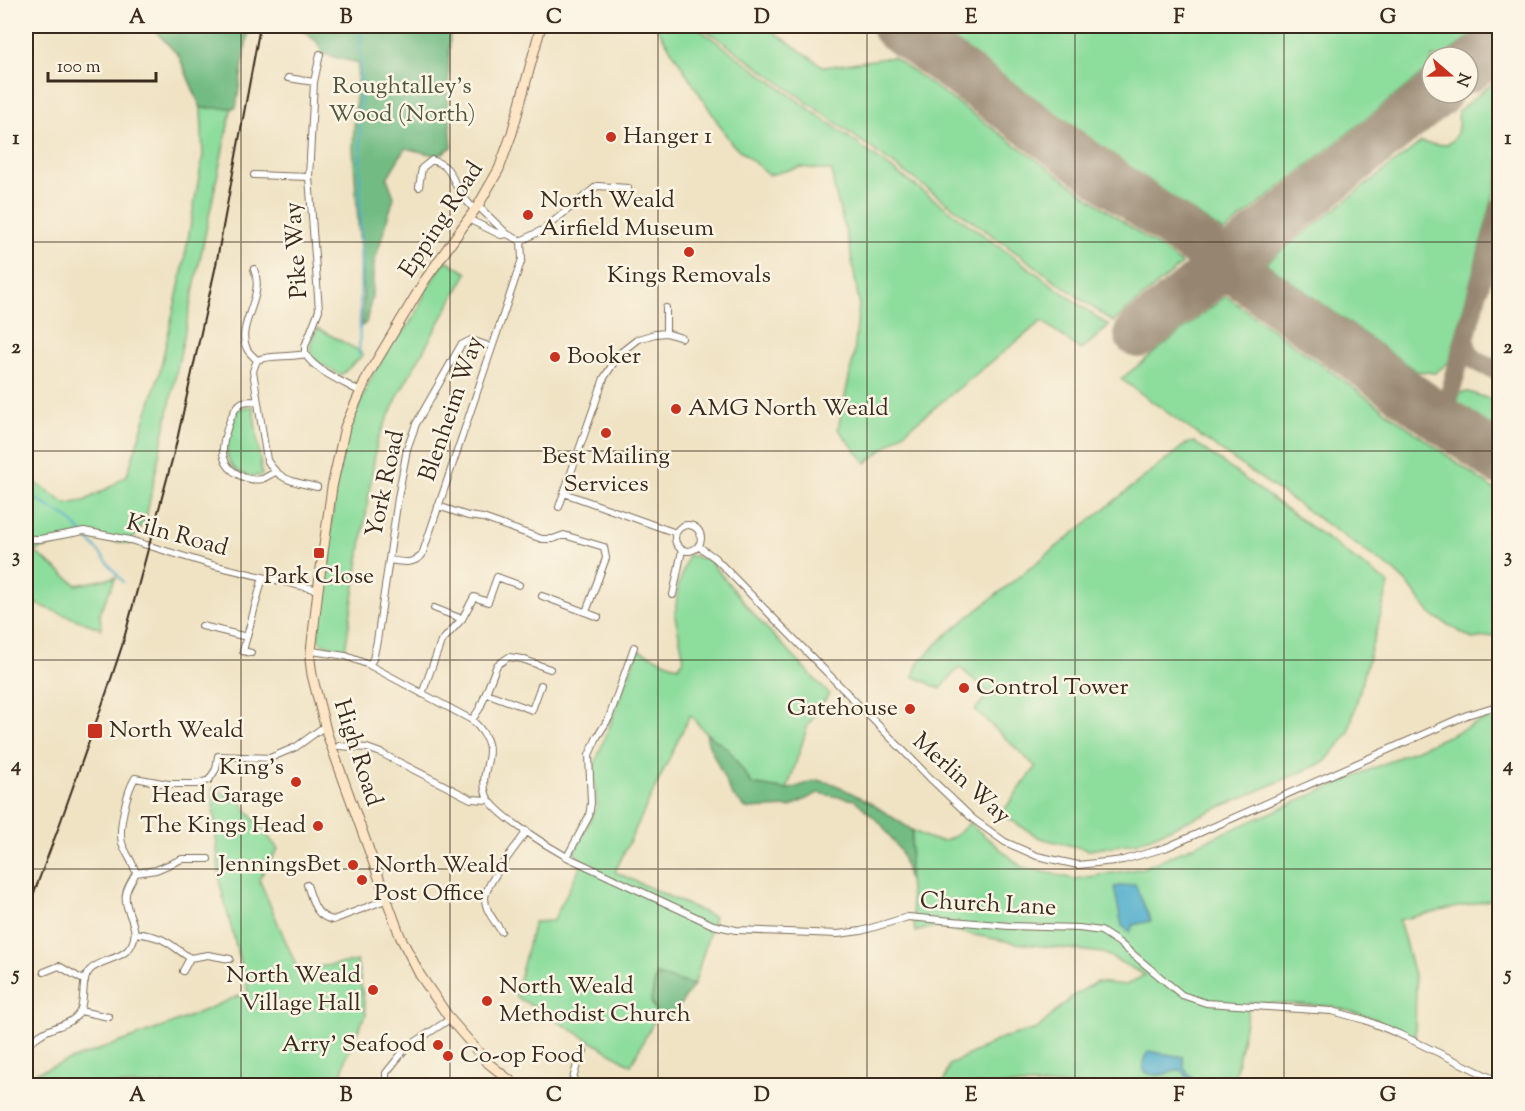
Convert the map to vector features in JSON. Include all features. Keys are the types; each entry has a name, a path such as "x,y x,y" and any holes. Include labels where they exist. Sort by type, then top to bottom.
{"main road":[{"name":"Epping Road","path":"359,391 421,287 490,187 504,158 541,26"},
{"name":"High Road","path":"359,391 345,427 336,462 310,660 312,675 325,726 400,936 413,962 450,1019 488,1063 517,1086"}],"street":[{"name":"Pike Way","path":"305,354 305,346 319,310 309,177 314,82 320,54"},
{"path":"288,78 314,82"},
{"path":"419,187 422,168 432,160 443,164 452,174 461,195 480,208 507,234 521,241 544,229 597,186 628,188"},
{"name":"Pike Way","path":"254,175 309,177"},
{"path":"468,219 501,235 507,234"},
{"name":"Blenheim Way","path":"389,560 416,561 422,555 522,259 521,241"},
{"path":"254,269 258,278 258,287 244,335 247,349 257,360"},
{"path":"666,308 666,333"},
{"path":"559,507 604,378 620,353 638,339 666,333 682,338"},
{"name":"York Road","path":"369,665 373,659 377,641 403,468 416,424 461,345 471,340 486,345"},
{"path":"317,487 293,482 274,472 267,460 253,371 257,360 265,357 292,357 305,354 318,368 359,391"},
{"path":"257,401 243,402 233,411 223,448 224,459 242,478 262,479 274,472"},
{"path":"564,493 676,533"},
{"path":"438,506 542,539 553,539 564,535 604,547 606,558 586,612"},
{"path":"684,525 695,528 700,534 698,546 692,550 682,549 676,544 676,533 684,525"},
{"name":"Kiln Road","path":"26,539 40,539 84,531 130,540 201,562 318,590"},
{"name":"Merlin Way","path":"698,546 715,558 862,710 973,819 1005,842 1037,856 1078,865 1123,860 1165,848 1467,715 1500,705"},
{"path":"673,595 682,549"},
{"path":"251,653 243,651 263,577"},
{"path":"422,694 441,642 462,619 474,597 488,602 497,577 519,585"},
{"path":"542,596 598,617"},
{"path":"434,608 462,619"},
{"path":"202,626 247,637"},
{"path":"567,857 589,816 591,803 589,755 609,718 634,647"},
{"path":"312,651 346,657 369,665 472,720 482,730 488,747 484,784 488,800"},
{"path":"472,720 497,665 509,657 550,669"},
{"path":"486,693 532,710 541,685"},
{"path":"26,1044 48,1030 61,1027 73,1019 80,1011 84,981 88,972 98,964 125,953 132,944 135,933 125,895 136,873 123,843 122,832 129,788 135,778 168,784 197,784 209,780 216,770 218,756 270,758 302,744 325,726"},
{"name":"Church Lane","path":"339,747 352,746 374,751 471,798 488,800 496,809 544,844 567,857 713,925 736,930 838,934 861,931 908,917 1101,931 1118,942 1182,995 1206,1003 1332,1011 1365,1020 1500,1083"},
{"path":"501,931 487,910 484,896 490,883 527,831"},
{"path":"136,873 156,870 182,859 208,859"},
{"path":"307,885 316,909 323,918 333,920 388,899"},
{"path":"135,933 156,935 170,942 190,958 208,955 230,959"},
{"path":"183,971 190,958"},
{"path":"44,972 59,966 84,981"},
{"path":"80,1011 110,1017"},
{"path":"389,1086 386,1083 386,1073 406,1048 450,1019"},
{"path":"571,1086 578,1061 584,1051"}],"green space":[{"path":"151,26 237,82 146,518 130,544 81,536 34,551 77,585 116,577 100,612 101,629 36,604 26,591 26,476 66,504 84,501 127,475 159,375 182,273 203,155 201,108 179,56"},
{"path":"151,26 249,26 236,108 201,108 179,56"},
{"name":"Roughtalley's Wood (North)","path":"297,26 450,26 448,98 452,147 438,156 405,148 387,178 394,197 374,264 372,296 366,323 362,326 363,297 353,147 358,63 323,54 317,42"},
{"path":"656,26 695,26 1109,326 1081,350 1042,321 866,463 838,429 854,355 859,303 850,248 834,188 832,171 801,167 769,175 731,143"},
{"path":"701,26 765,26 824,67 893,57 1182,264 1113,322"},
{"path":"934,26 1483,26 1458,45 1420,45 1420,76 1224,232"},
{"path":"1499,78 1499,175 1449,362 1435,373 1416,371 1266,263 1421,142 1440,145 1452,141 1458,130 1458,111 1465,105 1480,105 1480,93"},
{"path":"446,260 467,273 399,394 377,441 345,651 321,643 318,638 336,487 345,444 352,421 371,378 388,348 417,312 426,290"},
{"path":"1226,296 1499,493 1499,635 1472,639 1430,614 1410,586 1394,571 1121,379"},
{"path":"317,328 363,355 341,375 324,366 313,358 311,353 310,347"},
{"path":"1468,392 1499,402 1499,431 1457,403 1458,395"},
{"path":"253,406 262,475 256,476 239,472 232,466 227,452 236,411"},
{"path":"1194,442 1389,584 1348,734 1325,762 1139,842 1089,850 1040,838 1001,814 1036,767 975,710 989,693 959,667 941,689 913,676 918,663 947,634 1186,444"},
{"path":"688,555 709,560 756,617 829,694 808,725 787,790 752,784 728,749 706,733 690,715 615,872 714,917 694,985 656,975 651,1001 657,1015 631,1065 515,996 534,922 553,921 583,861 574,853 597,806 593,769 638,650 678,667 684,659 675,616 678,588"},
{"path":"1499,715 1499,898 1399,920 1416,982 1415,1038 1370,1017 1331,1006 1250,1002 1233,1085 943,1085 949,1065 1002,1038 1037,1029 1074,995 1096,982 1126,985 1145,975 1103,953 1016,943 933,927 915,932 909,881 912,830 942,841 955,836 969,823 1022,867 1075,879 1143,868"},
{"path":"706,733 728,749 752,784 787,790 817,780 834,784 869,802 912,830 909,881 901,852 882,825 855,800 818,793 790,807 747,809 732,795 708,743"},
{"path":"212,788 239,800 278,849 259,879 298,970 357,961 366,1014 346,1057 339,1085 26,1085 37,1072 174,1023 248,992 220,884"},
{"path":"656,975 694,985 672,1016 657,1015 651,1001"}],"water":[{"path":"1135,884 1151,921 1133,925 1130,932 1122,926 1114,887"},
{"path":"1149,1051 1183,1057 1184,1067 1195,1082 1193,1084 1181,1070 1162,1075 1148,1074 1144,1071 1143,1065"}],"waterway":[{"path":"359,355 361,26"},
{"path":"26,493 68,518 123,582"}],"taxiway":[{"path":"1500,208 1465,339 1468,352 1476,361 1500,371"},
{"path":"1443,420 1465,339"}],"runway":[{"path":"895,26 1500,461"},
{"path":"1480,60 1500,44"},
{"path":"1138,334 1423,105"}],"railway":[{"path":"26,914 122,646 175,449 216,265 260,26"}],"place":[{"name":"Hanger 1","path":"611,137"},
{"name":"North Weald Airfield Museum","path":"528,215"},
{"name":"Kings Removals","path":"689,252"},
{"name":"Booker","path":"555,357"},
{"name":"AMG North Weald","path":"676,409"},
{"name":"Best Mailing Services","path":"606,433"},
{"name":"Park Close","path":"319,553"},
{"name":"Control Tower","path":"964,688"},
{"name":"Gatehouse","path":"910,709"},
{"name":"North Weald","path":"95,731"},
{"name":"King's Head Garage","path":"296,782"},
{"name":"The Kings Head","path":"318,826"},
{"name":"JenningsBet","path":"353,865"},
{"name":"North Weald Post Office","path":"362,880"},
{"name":"North Weald Village Hall","path":"373,990"},
{"name":"North Weald Methodist Church","path":"487,1001"},
{"name":"Arry' Seafood","path":"438,1045"},
{"name":"Co-op Food","path":"448,1056"}]}
